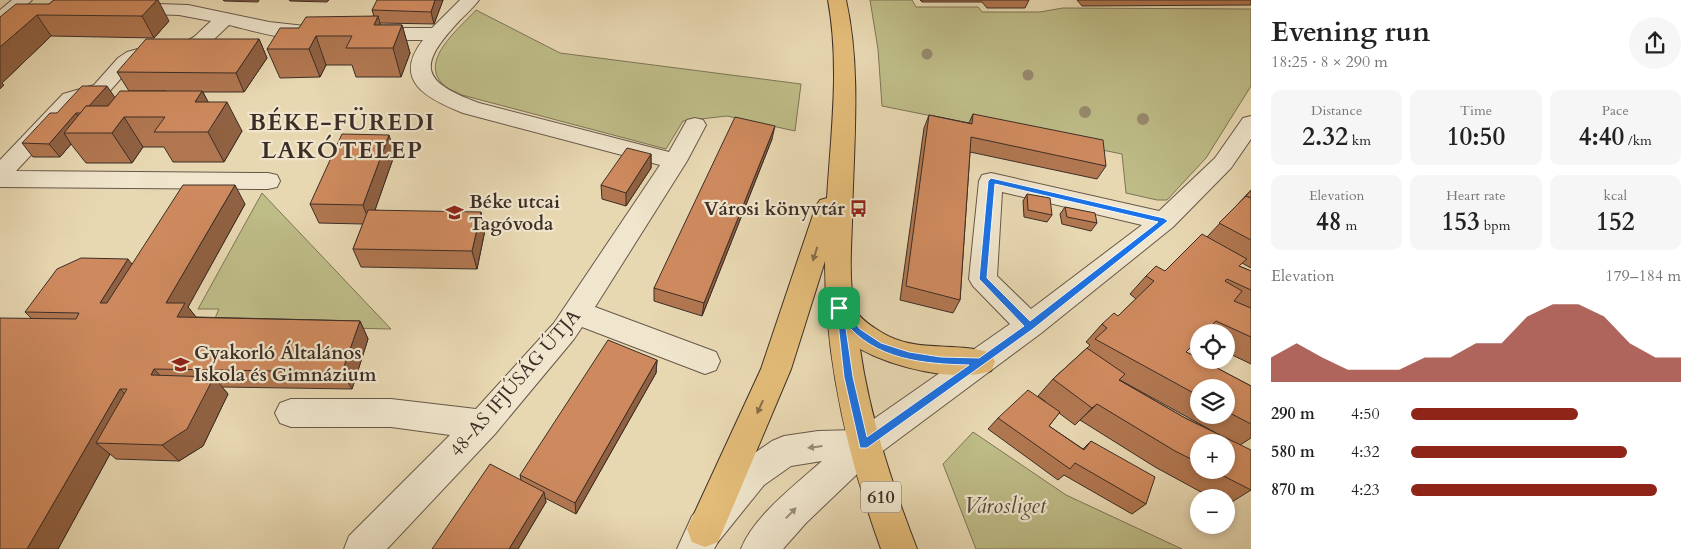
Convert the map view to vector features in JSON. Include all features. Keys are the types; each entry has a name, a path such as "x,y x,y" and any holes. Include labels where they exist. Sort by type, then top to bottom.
{"main road":[{"name":"610","path":"837,0 842,25 844,67 838,250 839,308 848,377 864,445 899,549"},
{"path":"700,539 776,369 824,226 842,156"},
{"path":"839,308 857,332 878,346 909,356 941,361 980,362"}],"street":[{"path":"0,20 23,0"},
{"path":"470,0 436,34 425,49 421,64 421,78 429,90 446,101 675,161"},
{"path":"121,6 196,12 278,31 342,34 436,34"},
{"path":"0,174 71,98 101,89 125,62 134,56 145,53 173,52 188,48 201,41 224,19"},
{"path":"759,549 793,511 864,445 1030,326 1164,221 1223,163 1251,123"},
{"name":"48-AS IFJÚSÁG ÚTJA","path":"362,549 483,424 564,331 578,313 675,161 695,125"},
{"path":"0,179 268,182"},
{"path":"178,205 193,181"},
{"path":"1030,326 983,279 991,181 1164,221"},
{"path":"578,313 705,361"},
{"path":"291,413 392,413 483,424"},
{"path":"700,539 752,474 784,452 818,446 864,445"}],"green space":[{"path":"870,0 912,0 916,7 978,7 982,12 1040,12 1063,8 1251,9 1251,86 1206,158 1167,200 1157,200 1126,193 1122,154 882,106 878,49"},
{"path":"476,10 560,53 801,84 795,131 727,116 683,121 666,149 462,95 445,86 437,77 435,67 438,56 444,46"},
{"path":"262,193 391,329 212,325 219,309 198,309"},
{"name":"Városliget","path":"973,432 1066,495 1182,549 976,549 943,464"}],"building":[{"path":"54,0 157,0 142,16 37,15 0,47 0,17 16,4 49,4"},
{"path":"377,0 435,0 431,12 372,10"},
{"path":"378,16 374,25 402,25 393,48 346,48 352,36 316,36 309,49 267,49 280,28 299,28 306,17"},
{"path":"146,39 259,39 236,73 117,72"},
{"path":"82,86 107,86 81,113 76,113 49,144 22,143 50,113 57,113"},
{"path":"120,91 202,91 195,102 227,102 208,132 154,132 165,117 124,117 112,133 64,133 86,106 108,106"},
{"path":"973,114 1103,140 1106,166 971,137 960,300 906,286 929,115 972,124"},
{"path":"735,117 775,126 704,303 654,288"},
{"path":"342,134 389,135 363,205 310,204"},
{"path":"627,148 651,154 626,193 601,185"},
{"path":"183,185 235,185 166,303 185,303 177,317 360,321 342,372 154,369 151,375 214,377 187,429 162,445 96,443 127,389 120,389 27,549 0,549 0,318 76,319 79,313 25,312 57,269 81,258 128,259 100,303 107,303"},
{"path":"1251,190 1251,198 1246,196"},
{"path":"1027,194 1050,198 1052,215 1028,210"},
{"path":"1246,196 1251,198 1251,240 1219,223"},
{"path":"1065,207 1095,213 1097,223 1067,217"},
{"path":"368,210 481,212 472,251 353,249"},
{"path":"1202,234 1247,259 1239,266 1251,271 1251,290 1227,279 1225,281 1242,291 1234,301 1251,308 1251,337 1235,330 1235,324 1223,324 1216,321 1213,324 1190,324 1190,348 1186,352 1190,354 1190,369 1219,369 1251,386 1251,424 1235,416 1235,379 1190,379 1190,391 1095,339 1107,328 1102,324 1114,313 1118,316 1154,281 1146,276 1156,266 1165,271"},
{"path":"608,340 657,360 575,503 520,475"},
{"path":"1087,348 1125,374 1119,380 1190,420 1190,424 1197,424 1218,434 1190,434 1190,458 1097,404 1092,408 1053,379"},
{"path":"1028,390 1060,412 1049,426 1084,450 1091,441 1155,477 1146,504 1075,463 1070,469 998,418"},
{"path":"1235,442 1251,450 1251,490 1230,479 1235,479"},
{"path":"490,464 544,492 509,549 432,549"}],"place":[{"name":"Városi könyvtár","path":"859,209"},
{"name":"Béke utcai Tagóvoda","path":"455,213"},
{"name":"Gyakorló Általános Iskola és Gimnázium","path":"180,364"}],"district":[{"name":"BÉKE-FÜREDI LAKÓTELEP","path":"342,136"}],"route":[{"path":"839,308 848,377 864,445 1030,326 983,279 991,181 1164,221 1030,326 980,362 941,361 909,356 878,346 857,332 839,308"}]}
